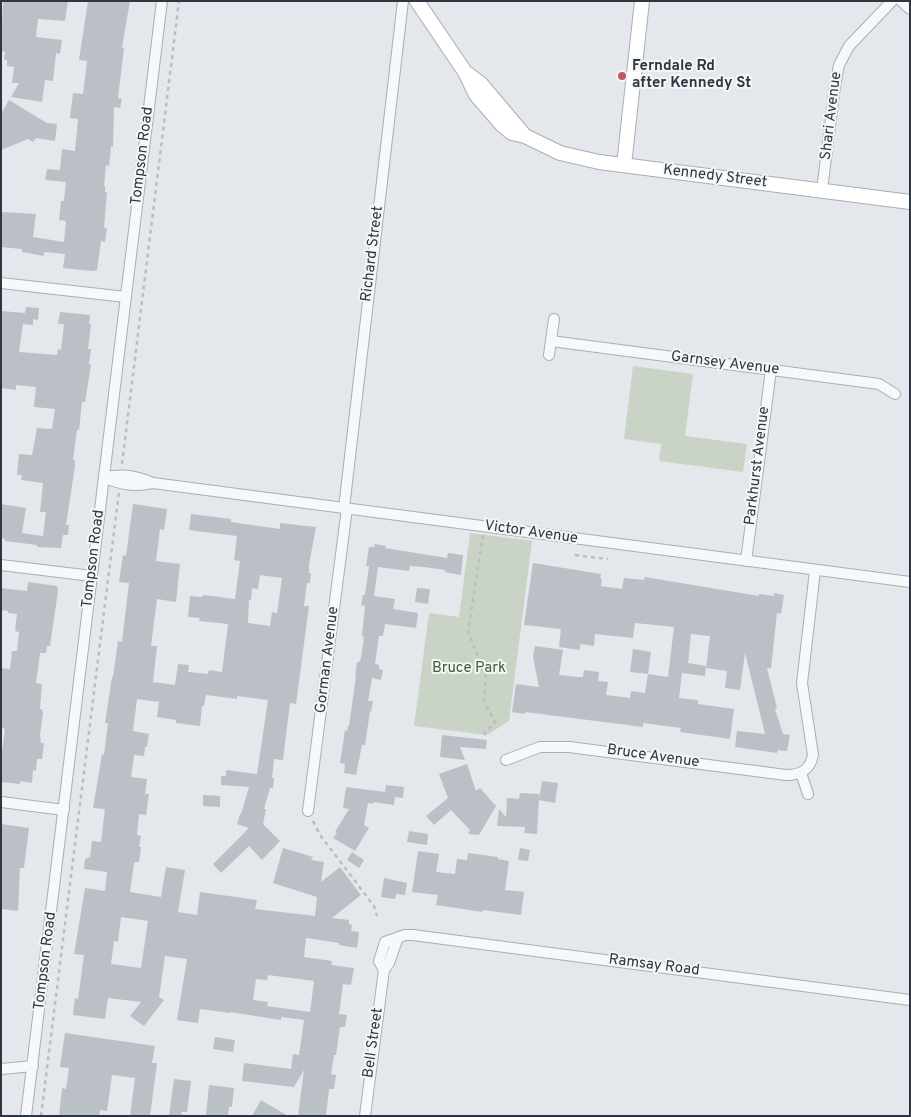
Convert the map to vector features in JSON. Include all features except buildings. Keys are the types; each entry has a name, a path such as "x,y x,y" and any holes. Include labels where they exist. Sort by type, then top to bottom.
{"street":[{"name":"Tompson Road","path":"26,1116 162,1"},
{"name":"Richard Street","path":"346,508 403,1"},
{"name":"Kennedy Street","path":"417,1 465,72 481,84 525,136 560,153 624,165 910,202"},
{"path":"624,165 642,1"},
{"name":"Shari Avenue","path":"822,190 834,86 839,65 849,46 892,1"},
{"path":"901,1 910,9"},
{"path":"1,283 126,297"},
{"path":"549,355 554,320"},
{"name":"Garnsey Avenue","path":"551,341 879,384 895,394"},
{"name":"Parkhurst Avenue","path":"746,561 771,370"},
{"name":"Victor Avenue","path":"104,477 120,479 137,486 153,483 910,582"},
{"name":"Gorman Avenue","path":"308,811 346,508"},
{"path":"1,565 92,576"},
{"path":"808,794 801,773 808,769 813,755 802,683 815,571"},
{"name":"Bruce Avenue","path":"506,760 530,750 553,746 588,748 786,775 801,773"},
{"path":"1,802 64,810"},
{"name":"Ramsay Road","path":"398,937 413,935 910,1000"},
{"name":"Bell Street","path":"365,1116 384,970 398,937"},
{"path":"1,1069 33,1066"}],"path":[{"path":"41,1116 179,1"},
{"path":"484,527 468,632 486,677 484,700 495,723 485,732 484,737"},
{"path":"575,555 608,559"},
{"path":"308,811 320,835 374,906 377,916"}],"green space":[{"path":"633,366 693,374 685,436 747,444 743,472 659,461 661,444 624,439"},
{"name":"Bruce Park","path":"470,533 532,541 509,721 487,735 414,726 429,613 459,617"}],"place":[{"name":"Ferndale Rd after Kennedy St","path":"622,76"}]}
